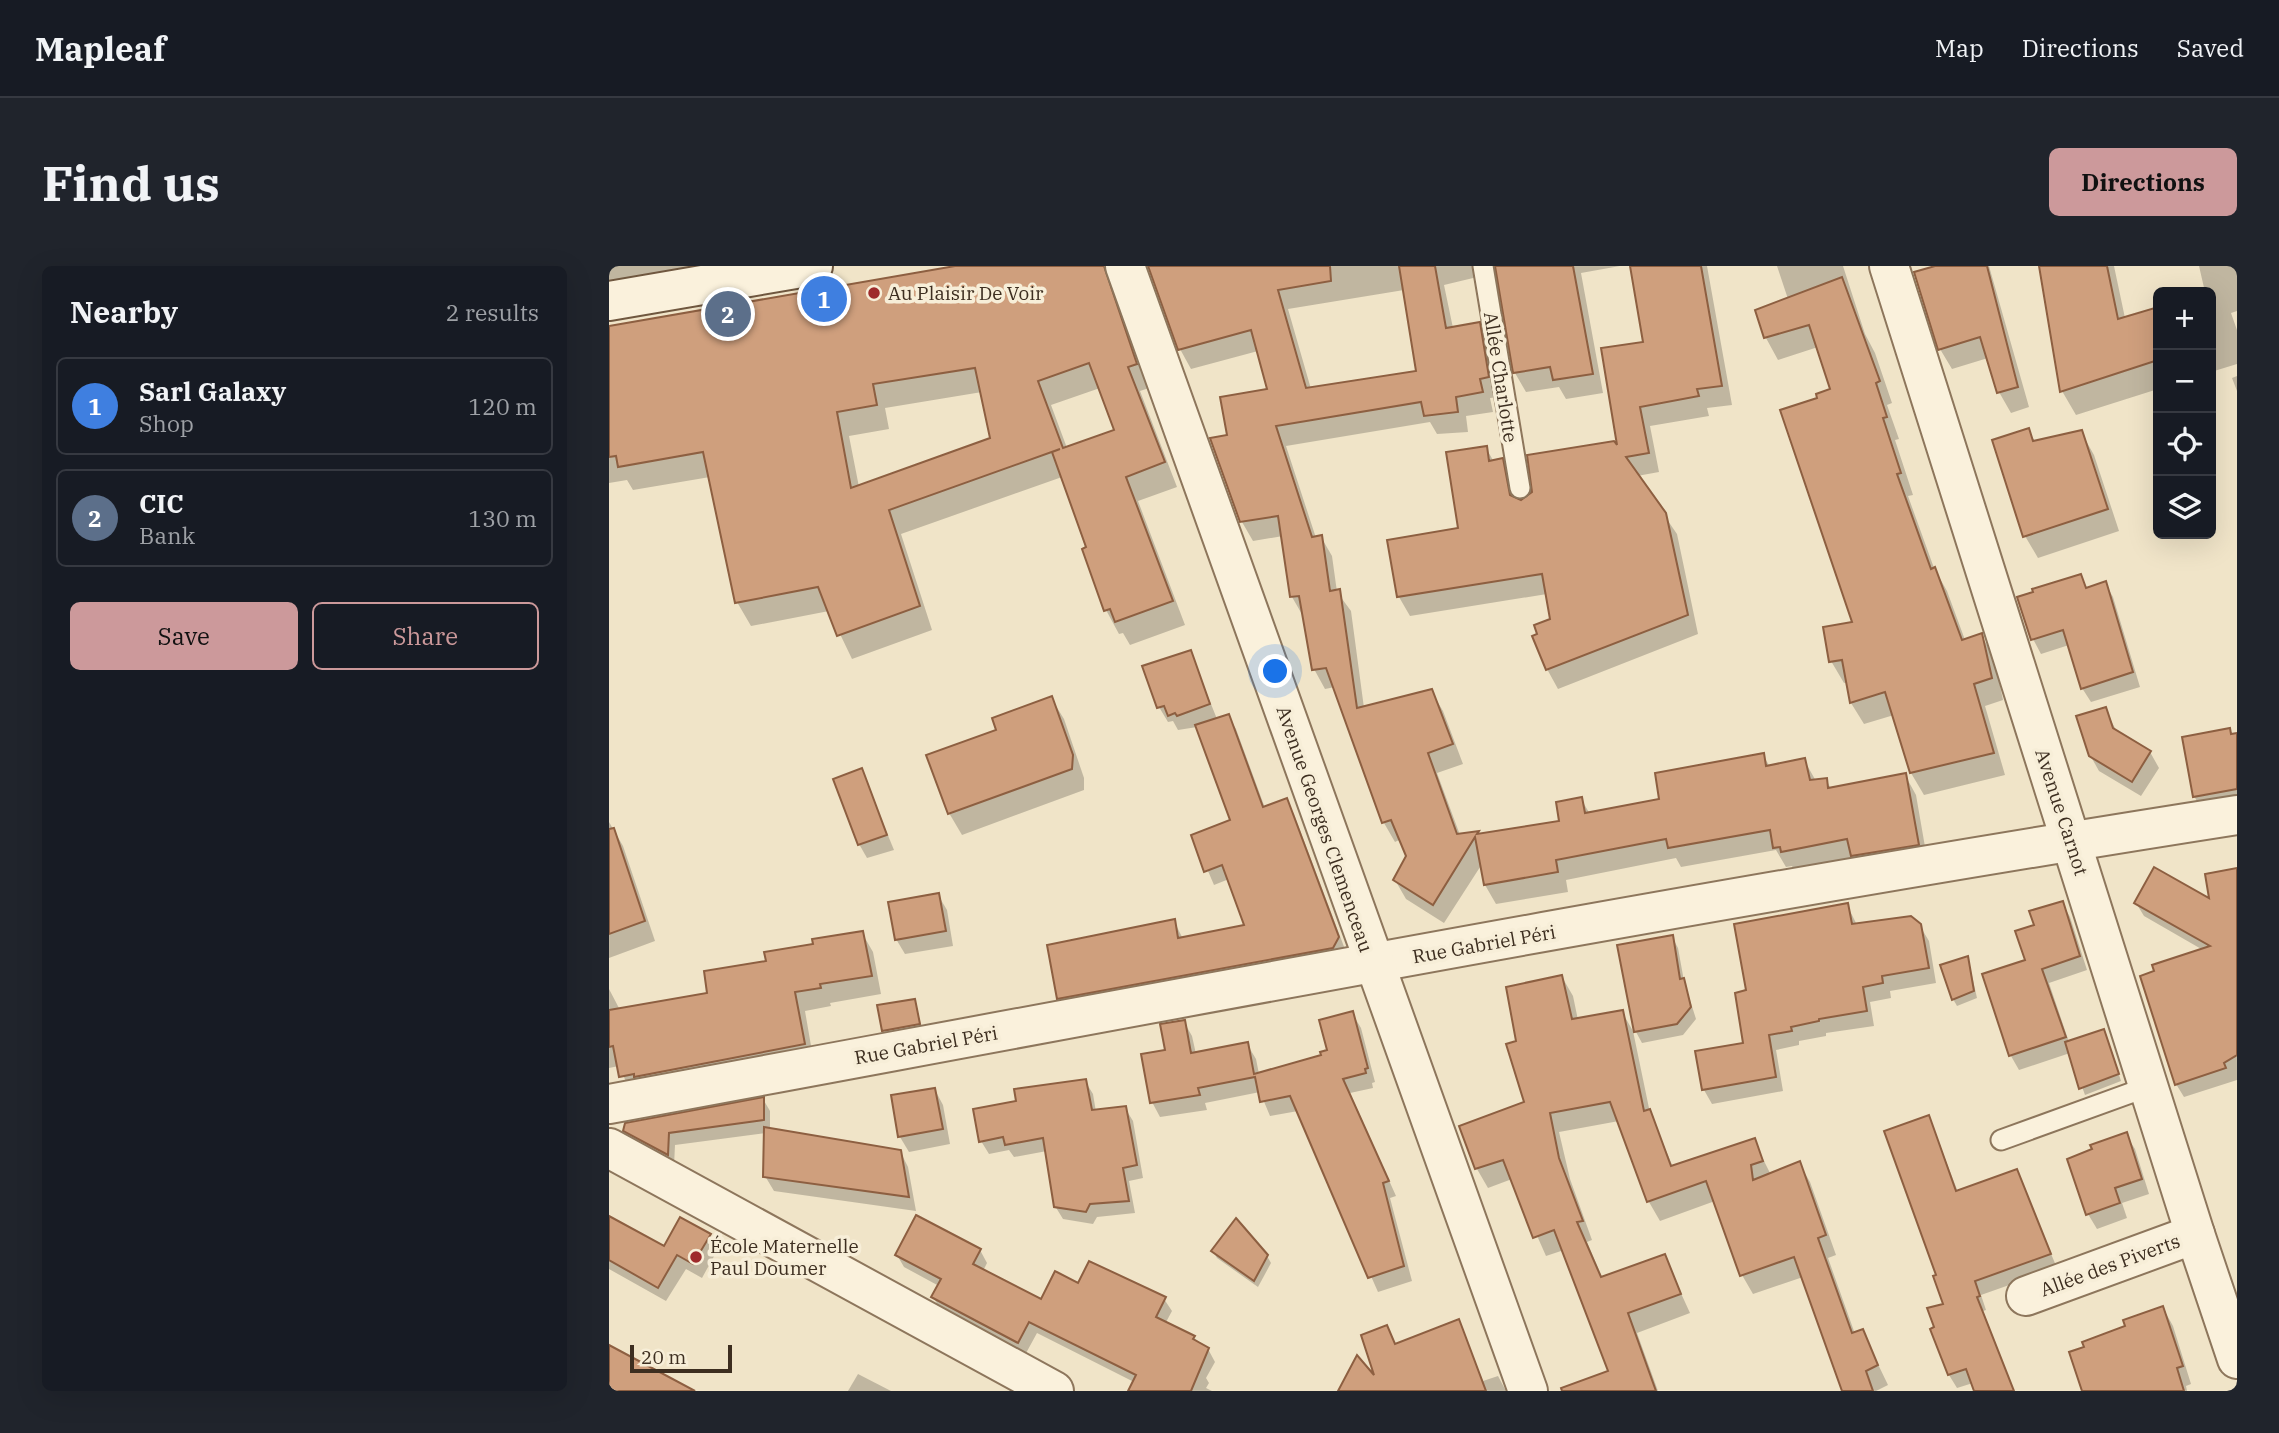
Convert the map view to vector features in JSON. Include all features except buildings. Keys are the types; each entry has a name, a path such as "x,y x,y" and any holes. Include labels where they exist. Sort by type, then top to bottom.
{"street":[{"path":"609,302 813,266"},
{"name":"Avenue Georges Clemenceau","path":"1125,266 1528,1391"},
{"name":"Avenue Carnot","path":"1889,266 2237,1359"},
{"name":"Rue Gabriel Péri","path":"609,1104 1373,963 2071,841 2237,815"},
{"path":"609,1148 1054,1391"},
{"name":"Allée des Piverts","path":"2026,1296 2195,1234"}],"lane":[{"name":"Allée Charlotte","path":"1483,266 1520,488"},
{"path":"2001,1140 2150,1086"}],"place":[{"name":"Au Plaisir De Voir","path":"874,293"},
{"name":"Sarl Galaxy","path":"824,299"},
{"name":"CIC","path":"728,314"},
{"name":"École Maternelle Paul Doumer","path":"696,1257"}]}
